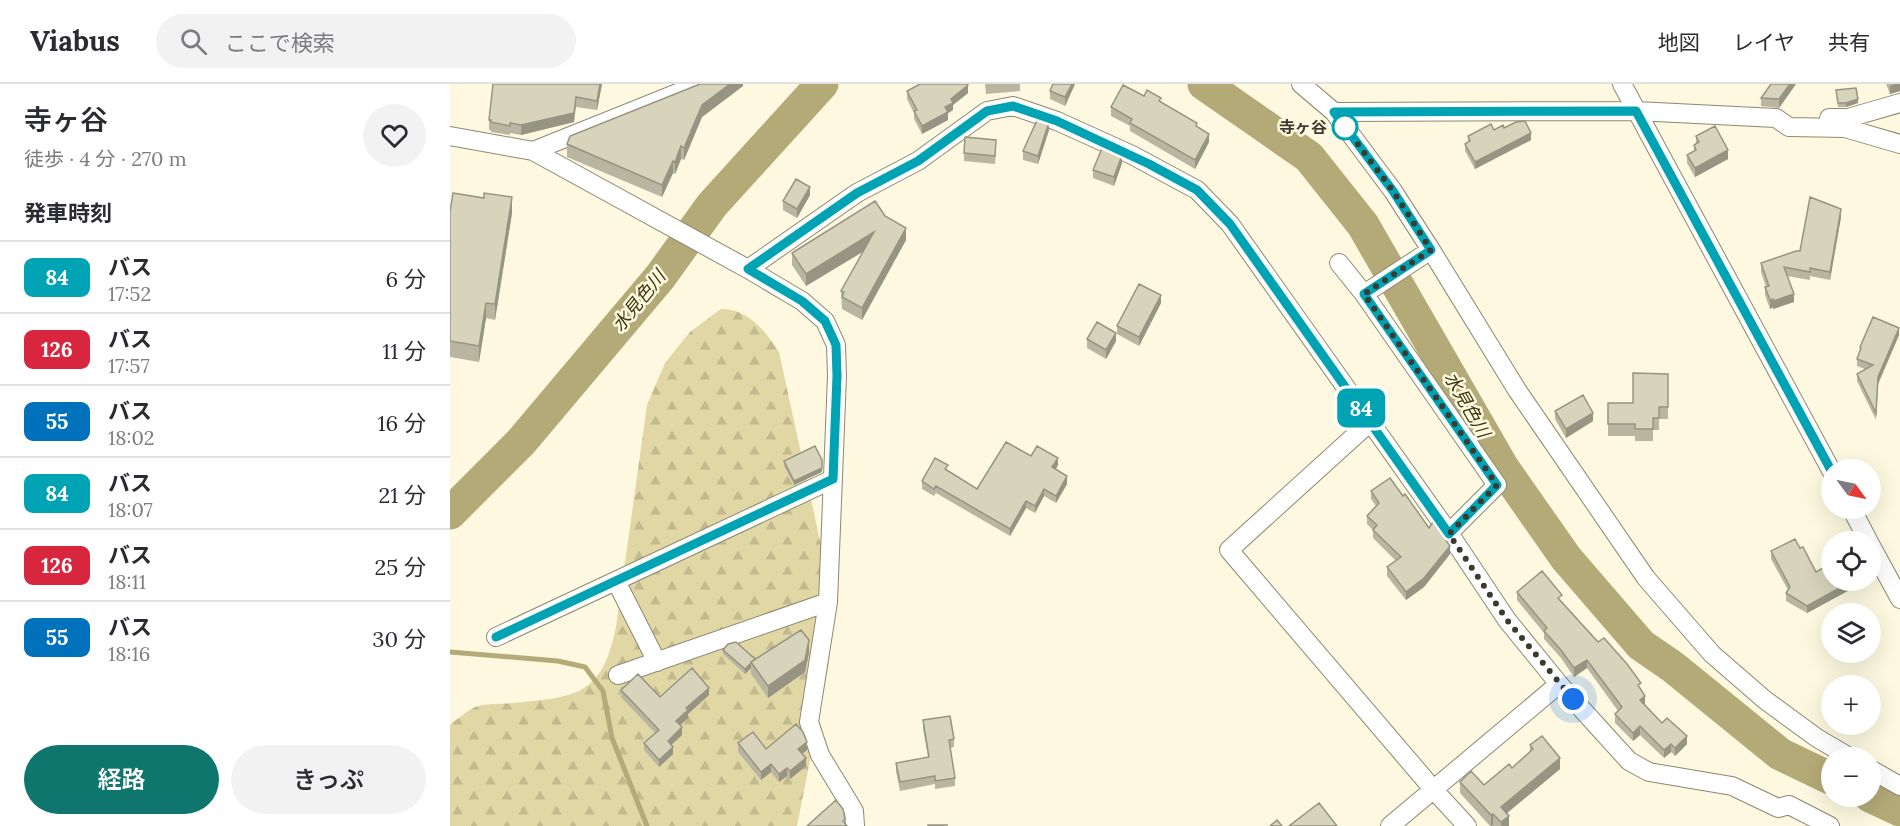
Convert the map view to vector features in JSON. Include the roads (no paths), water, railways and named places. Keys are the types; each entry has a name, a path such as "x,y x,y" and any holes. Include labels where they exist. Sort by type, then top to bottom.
{"street":[{"path":"533,151 700,84"},
{"path":"1300,84 1334,112 1393,191 1424,254 1646,578 1712,654 1765,700 1832,747"},
{"path":"1622,84 1825,459"},
{"path":"1334,112 1636,111 1776,118 1848,118 1900,103"},
{"path":"748,269 857,193 918,161 987,111 1013,106 1057,121 1132,155 1197,190 1230,224 1507,620 1558,684 1629,760 1649,772 1732,786 1778,808 1801,826"},
{"path":"1776,118 1789,127 1845,128 1900,144"},
{"path":"450,136 533,151 748,269 802,301 825,321 836,345 833,479 828,602 809,722 820,755 854,811 855,826"},
{"path":"1364,294 1424,254"},
{"path":"1340,263 1497,485 1449,534"},
{"path":"1370,422 1229,550 1467,826"},
{"path":"496,637 833,479"},
{"path":"1881,564 1900,599"},
{"path":"616,581 657,662"},
{"path":"618,675 828,602"},
{"path":"1390,826 1558,684"},
{"path":"1881,775 1900,786"},
{"path":"1778,808 1789,805 1830,826"}],"waterway":[{"name":"水見色川","path":"450,513 521,442 660,277 712,205 822,84"},
{"name":"水見色川","path":"1204,84 1309,157 1363,225 1503,468 1566,558 1641,645 1673,667 1780,754 1821,774"},
{"path":"450,652 558,661 585,667 603,691 612,738 647,826"},
{"name":"水見色川","path":"1881,801 1900,810"}],"place":[{"name":"寺ヶ谷","path":"1345,127"}]}
